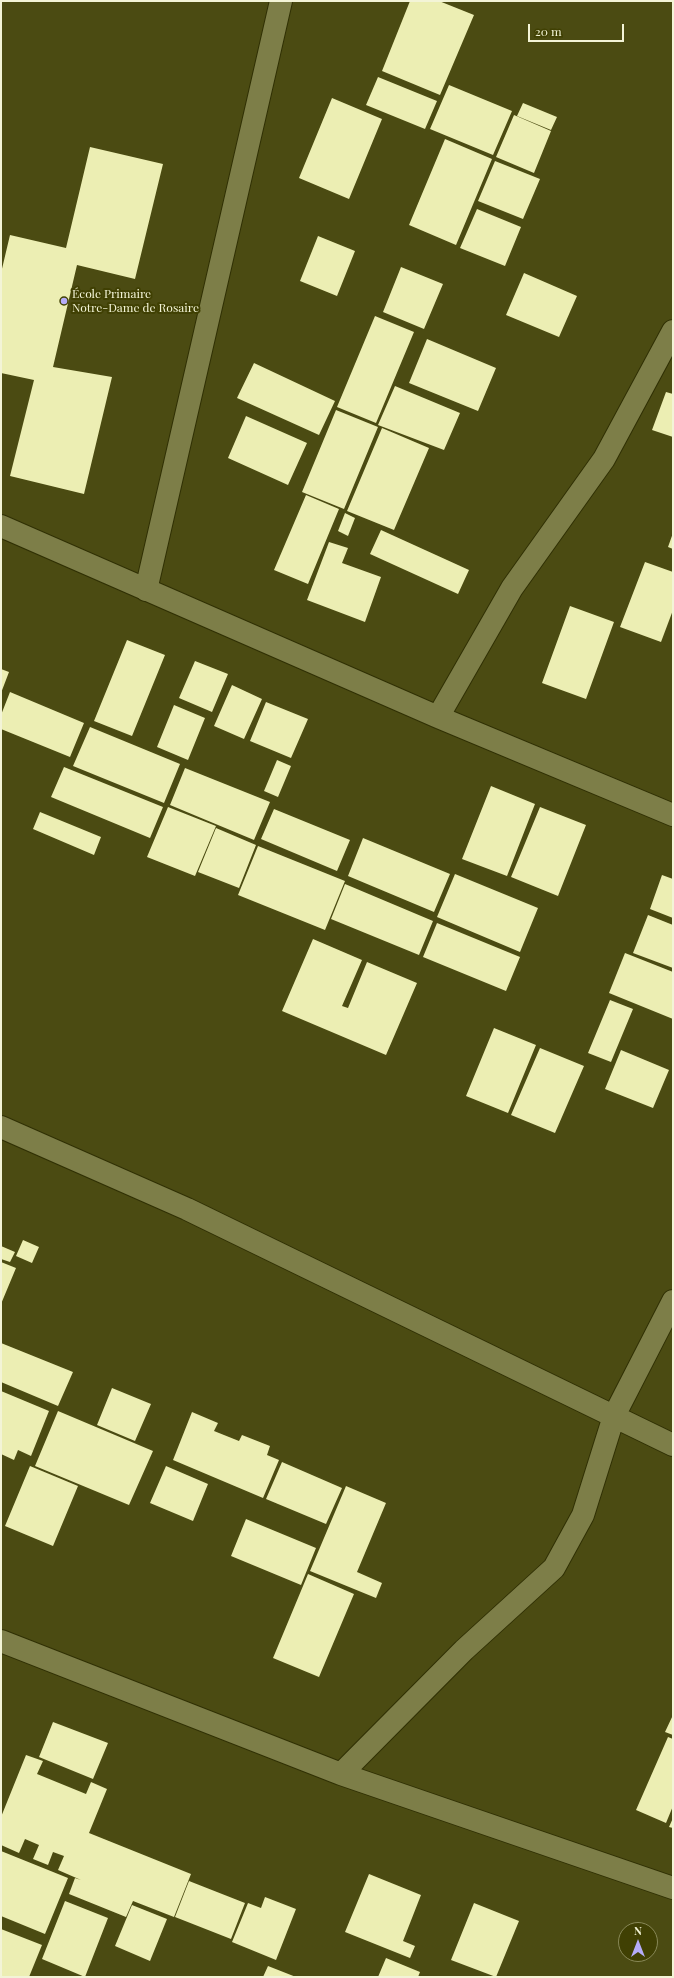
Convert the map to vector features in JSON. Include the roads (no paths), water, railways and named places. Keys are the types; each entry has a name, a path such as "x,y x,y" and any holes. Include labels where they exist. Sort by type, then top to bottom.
{"street":[{"path":"146,590 281,1"},
{"path":"438,717 512,588 604,459 673,332"},
{"path":"1,526 438,717 673,815"},
{"path":"1,1127 187,1209 673,1445"},
{"path":"341,1774 464,1650 554,1568 583,1515 614,1416 673,1301"},
{"path":"1,1641 341,1774 673,1888"}],"place":[{"name":"École Primaire Notre-Dame de Rosaire","path":"64,301"}]}
